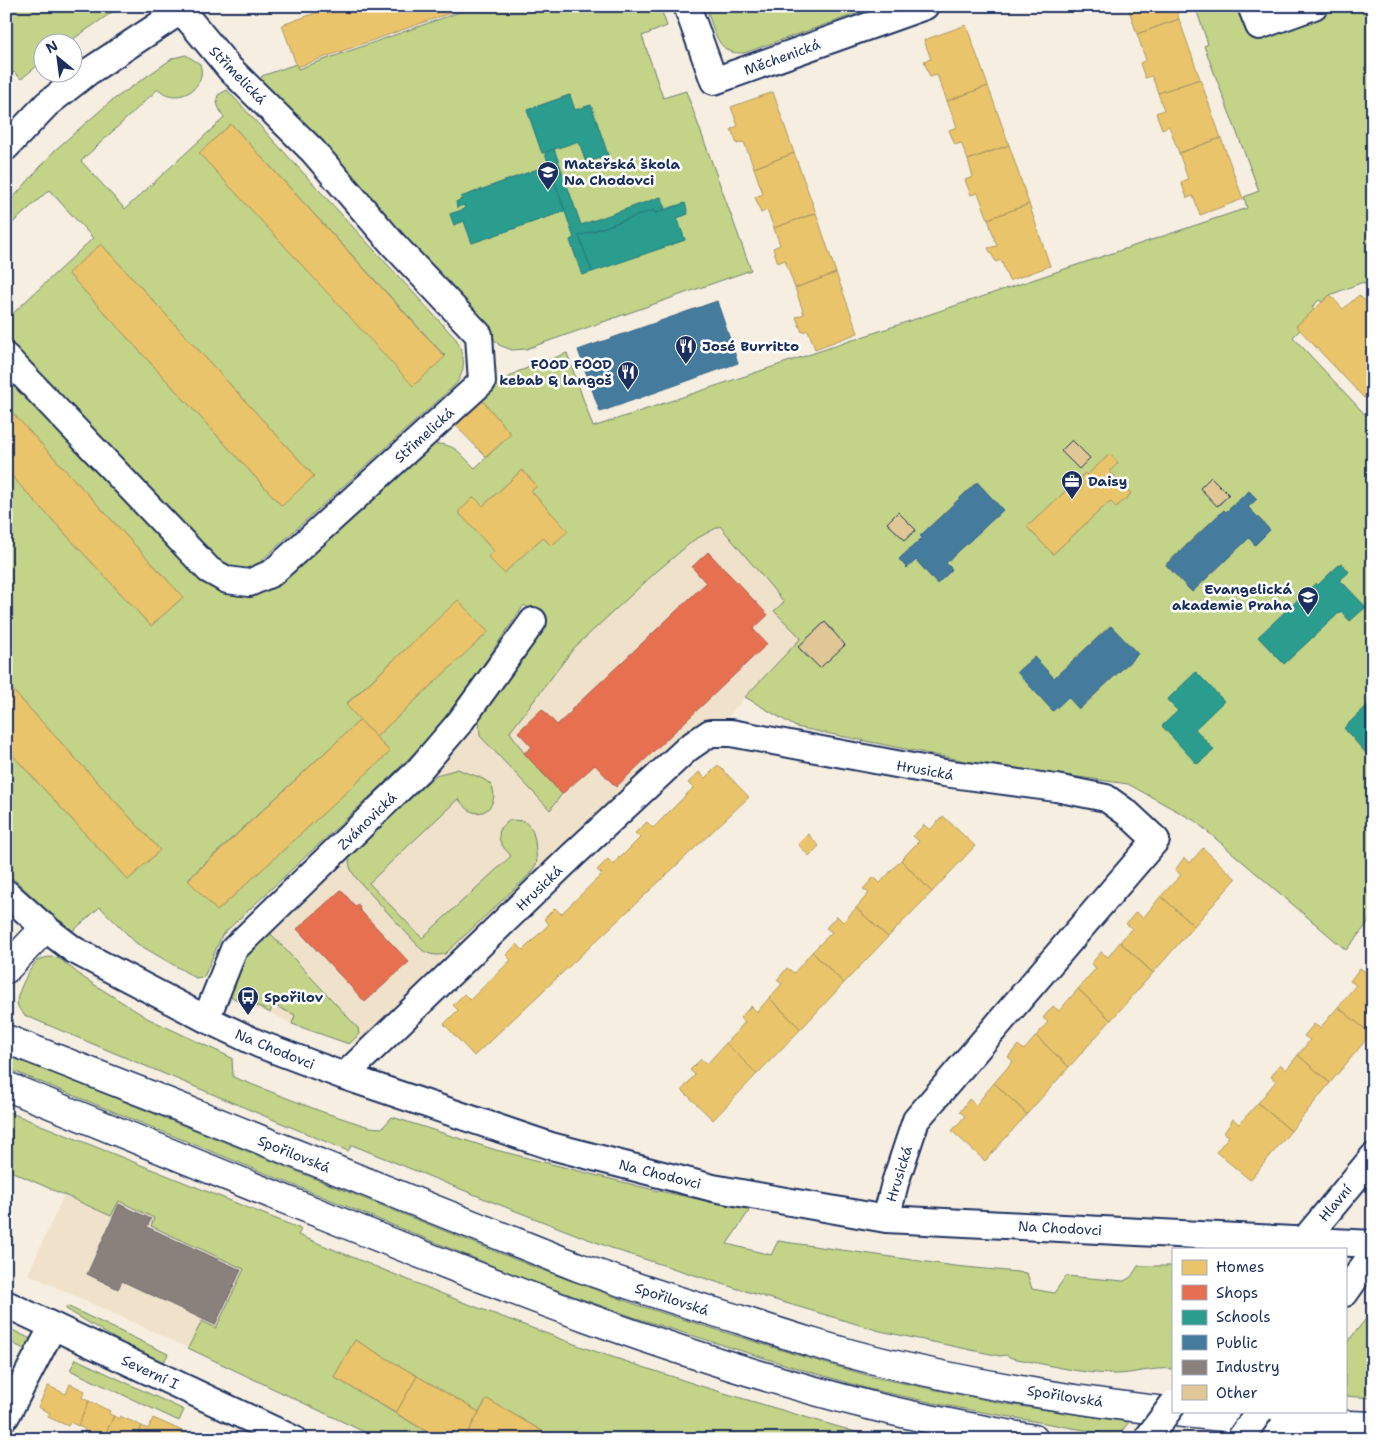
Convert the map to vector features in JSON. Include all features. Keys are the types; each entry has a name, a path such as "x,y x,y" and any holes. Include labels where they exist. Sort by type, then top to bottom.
{"highway":[{"path":"6,969 45,928"},
{"name":"Spořilovská","path":"6,1039 578,1267 654,1293 844,1352 957,1378 1098,1402 1172,1412"},
{"path":"6,1086 445,1264 602,1324 768,1378 868,1405 934,1421 1034,1439"},
{"name":"Spořilovská","path":"1172,1412 1305,1424 1373,1426"}],"street":[{"name":"Měchenická","path":"687,6 714,81 925,6"},
{"path":"1251,6 1259,26 1314,6"},
{"path":"6,147 47,104 61,93 88,72 184,8"},
{"name":"Střimelická","path":"6,357 209,570 227,580 249,583 272,573 482,382 479,335 393,244 313,151 230,69 184,8"},
{"name":"Zvánovická","path":"206,1020 234,949 418,771 460,722 533,621"},
{"name":"Hrusická","path":"344,1076 580,848 688,748 710,733 731,733 944,774 1056,788 1106,798 1127,813 1156,840 916,1120 895,1183 886,1218"},
{"name":"Na Chodovci","path":"6,893 45,928 74,950 206,1020 259,1044 344,1076 551,1146 713,1188 886,1218 1171,1232 1300,1244 1373,1244"},
{"name":"Hlavní","path":"1300,1244 1373,1157"},
{"path":"1171,1232 1197,1248"},
{"path":"1346,1291 1373,1253"},
{"name":"Severní I","path":"6,1304 293,1439"},
{"path":"6,1416 53,1326"},
{"path":"1148,1439 1172,1405"},
{"path":"1240,1439 1259,1412"}],"shaded area":[{"path":"720,526 784,602 774,611 801,638 745,697 700,749 407,1030 397,1047 349,1044 292,1024 270,1013 249,1007 227,994 231,936 412,765 530,610 547,622 590,544"},
{"path":"64,1195 111,1216 118,1201 154,1218 151,1226 244,1269 216,1328 201,1321 188,1348 28,1274"}],"green space":[{"path":"6,6 121,6 82,33 32,32 32,70 21,79 14,72 6,79"},
{"path":"477,6 660,6 667,26 642,36 663,98 686,91 751,270 526,349 512,350 499,345 260,80 262,76 296,64 298,69","holes":["569,95 575,110 591,105 608,155 586,163 579,141 554,149 581,225 660,197 665,209 685,203 688,214 677,218 685,240 582,275 570,240 574,238 565,211 472,243 464,221 454,225 450,214 465,209 464,205 457,207 456,202 462,199 461,197 549,165 545,153 542,153 527,110"]},
{"path":"706,6 879,6 744,53 736,53 721,45 714,32"},
{"path":"1195,6 1373,6 1373,294 1363,282 1330,295 1322,302 1319,300 1312,307 1314,310 1297,326 1300,330 1293,337 1373,423 1373,700 1344,728 1368,756 1373,752 1373,917 1346,950 1195,821 1128,784 965,761 796,727 745,697 801,638 774,611 784,602 720,526 694,540 656,572 574,648 510,732 524,753 562,794 550,810 480,736 479,719 546,622 524,605 432,735 380,787 222,935 204,977 196,978 136,943 100,907 73,931 6,872 6,748 128,880 160,850 6,683 6,470 151,626 183,597 6,406 6,369 214,587 237,596 255,593 431,444 452,447 475,468 511,434 482,400 517,372 567,353 593,427 1247,208 1244,197 1259,191 1204,46 1208,44","holes":["1072,440 1090,458 1079,468 1061,451","1110,454 1118,463 1110,471 1131,494 1116,507 1110,501 1053,554 1027,527 1085,473 1087,475","522,470 537,486 531,491 567,531 551,546 543,537 504,573 488,557 494,551 459,513 474,497 483,506","1211,478 1229,495 1218,506 1200,488","977,482 1003,510 946,563 952,570 938,583 916,560 907,568 899,559 922,538 920,536","1249,491 1257,499 1248,507 1270,530 1255,544 1249,538 1192,592 1166,564 1224,510 1226,512","898,512 916,530 905,540 887,523","1341,563 1349,572 1340,580 1365,607 1350,621 1341,611 1284,664 1258,637 1316,583 1318,585","458,601 488,632 376,737 390,752 217,911 188,879 360,720 346,704","825,622 834,631 807,657 798,647","1110,626 1138,654 1080,709 1068,697 1053,711 1017,672 1034,657 1054,678","1196,672 1223,701 1195,729 1214,750 1198,764 1162,726 1178,711 1167,700"]},
{"path":"186,55 200,64 201,75 197,85 189,92 179,96 168,95 158,89 81,161 125,209 224,118 218,107 217,98 218,95 227,90 456,339 463,357 463,368 455,385 262,560 261,566 239,572 213,560 6,338 6,317 9,317 93,238 49,190 6,229 6,206 55,150 110,102 173,58","holes":["231,124 445,356 414,385 199,153","101,244 314,476 281,505 69,274"]},
{"path":"458,769 479,777 490,784 494,795 488,809 479,813 473,812 458,799 369,883 422,938 511,856 501,844 499,837 500,828 510,820 524,821 532,829 537,863 529,875 445,954 433,955 422,950 356,878 350,868 349,861 352,850 436,775"},
{"path":"264,933 271,934 358,1028 359,1034 349,1044 292,1024 295,1015 273,1005 270,1013 258,1006 249,1007 227,994 240,960"},
{"path":"53,957 60,959 84,978 147,1018 232,1058 233,1077 320,1111 369,1127 382,1128 392,1117 496,1150 654,1190 747,1209 749,1211 727,1244 771,1255 778,1241 955,1266 1027,1273 1032,1289 1054,1293 1066,1276 1124,1281 1131,1277 1138,1266 1172,1266 1172,1369 1102,1374 1012,1358 1006,1355 1000,1356 880,1331 619,1251 352,1145 348,1151 24,1015 18,1007 17,1001 20,991 31,968 37,961"},
{"path":"6,1054 529,1265 637,1305 873,1377 1006,1404 1129,1422 1118,1436 948,1406 869,1389 633,1317 523,1278 6,1068"},
{"path":"6,1111 301,1229 298,1235 460,1301 585,1348 704,1387 876,1438 887,1439 556,1439 487,1399 479,1412 355,1340 334,1377 439,1439 379,1439 188,1348 202,1321 216,1328 244,1269 151,1226 154,1218 119,1201 111,1216 6,1169"},
{"path":"67,1306 168,1354 163,1364 129,1347 66,1309"},
{"path":"1373,1310 1373,1398 1346,1396 1346,1344"},
{"path":"6,1327 35,1341 30,1352 6,1340"},
{"path":"76,1359 184,1410 179,1421 70,1370"}],"building: Homes":[{"path":"335,6 470,6 297,67 282,25"},
{"path":"1120,6 1175,6 1179,19 1137,34 1128,7 1121,10"},
{"path":"1179,19 1200,79 1158,93 1152,76 1145,78 1140,63 1146,60 1137,34"},
{"path":"966,25 988,86 947,101 937,75 930,77 924,61 931,59 924,40"},
{"path":"1200,79 1221,138 1179,153 1169,126 1162,129 1156,113 1164,110 1158,93"},
{"path":"988,86 1009,145 968,160 961,143 955,145 949,130 957,127 947,101"},
{"path":"773,92 794,153 754,168 744,142 737,144 731,129 738,126 731,107"},
{"path":"231,124 445,357 413,386 199,153"},
{"path":"1221,138 1243,199 1200,215 1193,196 1187,198 1181,182 1188,179 1179,153"},
{"path":"1009,145 1029,204 988,219 978,193 971,195 965,180 973,177 968,160"},
{"path":"794,153 816,213 774,228 767,210 761,213 755,197 763,194 754,168"},
{"path":"1029,204 1050,266 1009,281 1001,260 996,262 988,248 997,246 988,219"},
{"path":"816,213 836,273 795,288 785,260 778,263 773,248 780,245 774,228"},
{"path":"101,244 314,476 282,506 68,273"},
{"path":"836,273 858,333 815,349 808,330 802,332 796,317 804,314 795,288"},
{"path":"1330,295 1343,309 1359,295 1373,309 1373,390 1364,398 1296,326"},
{"path":"482,400 511,434 486,457 455,425"},
{"path":"6,406 183,597 151,626 6,470"},
{"path":"1110,454 1118,463 1110,471 1131,494 1116,507 1110,501 1053,554 1027,527 1085,473 1087,475"},
{"path":"522,470 537,486 531,491 568,531 551,546 543,537 504,573 488,557 494,551 458,512 474,497 483,506"},
{"path":"458,600 488,632 376,737 346,705"},
{"path":"6,683 160,850 128,880 6,748"},
{"path":"360,720 390,752 217,911 188,880"},
{"path":"718,765 749,797 474,1056 444,1024 458,1010 453,1005 464,994 470,1000 511,960 506,955 517,944 523,950 549,924 544,919 555,908 561,914 602,874 597,870 608,859 614,865 619,857 640,838 635,833 647,822 653,828 693,788 688,783 699,772 705,778"},
{"path":"943,816 975,846 932,892 901,860 919,841 913,836 924,825 930,830"},
{"path":"808,834 819,846 809,856 798,844"},
{"path":"1203,848 1236,879 1194,926 1161,896 1181,875 1175,870 1184,858 1190,863"},
{"path":"901,860 932,892 888,937 856,908 869,893 863,889 874,877 880,883"},
{"path":"1161,896 1194,926 1153,973 1120,942 1132,928 1126,924 1136,912 1143,918"},
{"path":"856,908 888,937 844,983 812,952 832,932 826,928 837,916 843,922"},
{"path":"1120,942 1153,973 1111,1020 1078,989 1096,968 1091,964 1101,952 1108,957"},
{"path":"812,952 844,983 801,1029 769,998 782,984 777,980 787,968 794,973"},
{"path":"1373,965 1373,1032 1371,1034 1338,1007 1356,985 1350,981 1360,968 1367,973"},
{"path":"1078,989 1111,1020 1069,1067 1036,1036 1048,1022 1043,1018 1053,1006 1059,1011"},
{"path":"769,998 801,1029 757,1074 726,1043 745,1022 740,1018 751,1006 757,1012"},
{"path":"1338,1007 1371,1034 1330,1083 1298,1055 1310,1040 1304,1036 1314,1024 1320,1028"},
{"path":"1036,1036 1069,1067 1027,1114 994,1083 1013,1061 1008,1057 1018,1045 1024,1050"},
{"path":"726,1043 757,1074 713,1120 682,1090 695,1075 690,1070 701,1059 707,1064"},
{"path":"1298,1055 1330,1083 1291,1131 1258,1103 1276,1081 1271,1077 1280,1064 1286,1070"},
{"path":"994,1083 1027,1114 985,1161 952,1131 965,1116 960,1112 969,1099 976,1105"},
{"path":"1258,1103 1291,1131 1250,1180 1216,1152 1229,1136 1224,1133 1233,1119 1239,1124"},
{"path":"355,1340 417,1376 396,1413 334,1377"},
{"path":"417,1376 479,1412 464,1439 439,1439 396,1413"},
{"path":"70,1384 85,1391 82,1398 89,1401 78,1426 70,1422 68,1426 48,1417 50,1413 38,1407 48,1386 66,1394"},
{"path":"487,1399 556,1439 469,1439 465,1437"},
{"path":"89,1401 110,1411 109,1414 114,1416 103,1439 96,1439 83,1433 85,1429 78,1426"},
{"path":"114,1416 119,1419 120,1416 142,1426 136,1439 103,1439"},
{"path":"153,1418 187,1433 185,1439 136,1439 142,1426 148,1429"}],"building: Shops":[{"path":"708,552 768,615 753,629 767,644 616,787 595,765 562,794 524,753 532,747 518,732 542,709 557,725 572,711 706,583 692,567"},
{"path":"341,890 355,906 358,904 359,909 409,962 365,1002 297,929"}],"building: Schools":[{"path":"570,95 575,110 591,105 608,155 586,163 579,141 542,153 527,110"},
{"path":"554,149 581,225 661,197 665,209 655,213 654,210 579,236 592,272 582,275 570,240 574,238 545,153"},
{"path":"549,165 565,211 472,243 464,221 454,225 450,214 465,209 464,205 457,207 456,202 462,199 461,197"},
{"path":"685,203 688,214 677,218 685,240 592,272 579,236 654,210 655,213"},
{"name":"Evangelická akademie Praha","path":"1341,563 1349,572 1340,580 1366,607 1350,621 1341,611 1284,664 1258,637 1316,583 1318,585"},
{"path":"1196,672 1224,701 1195,729 1214,750 1197,764 1162,726 1178,711 1167,700"},
{"path":"1373,700 1373,752 1369,756 1344,728"}],"building: Public":[{"path":"717,301 738,363 600,412 578,350"},
{"path":"977,482 1003,510 946,563 952,569 937,584 916,560 907,568 899,559 922,538 920,536"},
{"path":"1249,491 1257,499 1248,507 1270,530 1255,545 1249,538 1192,592 1166,565 1224,510 1226,512"},
{"path":"1111,626 1138,654 1079,709 1068,697 1053,711 1017,672 1034,657 1054,678"}],"building: Industry":[{"path":"119,1204 151,1219 147,1227 241,1270 215,1325 122,1281 118,1289 87,1274"}],"building: Other":[{"path":"1072,440 1090,458 1079,469 1061,451"},
{"path":"1211,477 1229,495 1217,506 1200,488"},
{"path":"898,512 916,530 905,540 887,523"},
{"path":"825,622 845,645 820,668 798,647"}],"place":[{"name":"Mateřská škola Na Chodovci","path":"548,191"},
{"name":"José Burritto","path":"686,365"},
{"name":"FOOD FOOD kebab & langoš","path":"628,391"},
{"name":"Daisy","path":"1072,500"},
{"name":"Evangelická akademie Praha","path":"1308,616"},
{"name":"Spořilov","path":"248,1016"}]}
